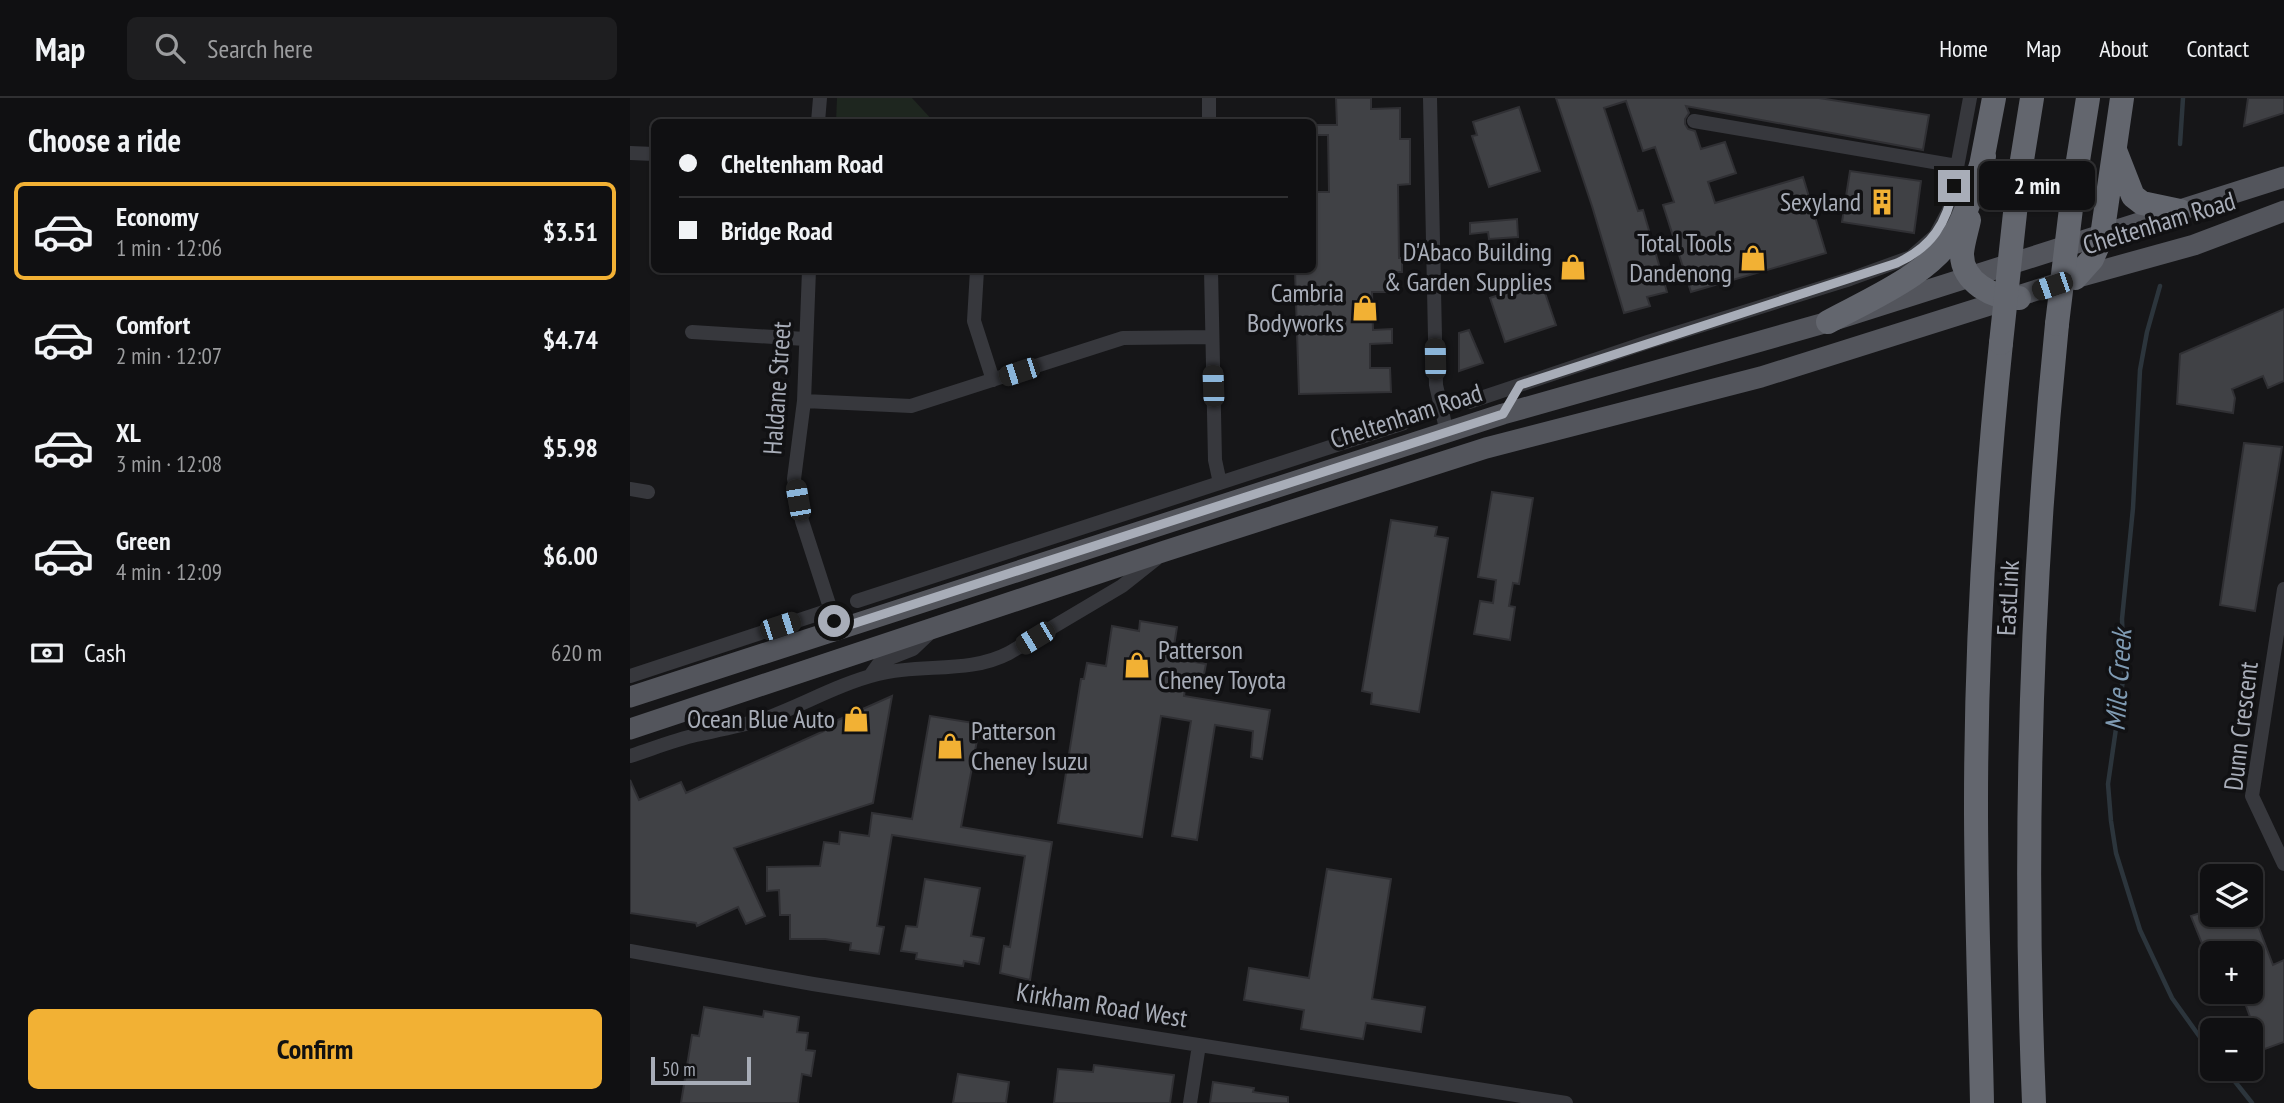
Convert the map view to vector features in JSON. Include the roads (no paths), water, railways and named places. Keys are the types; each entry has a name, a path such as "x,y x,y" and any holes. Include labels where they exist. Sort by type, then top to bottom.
{"highway":[{"path":"1994,98 1962,252 1963,262 1983,289 1996,296 2019,298"},
{"name":"EastLink","path":"1982,1103 1976,805 1981,591 1988,468 2018,185 2032,98"},
{"name":"EastLink","path":"2034,1103 2029,993 2030,792 2036,620 2057,324 2088,98"},
{"path":"2075,278 2092,259 2102,236 2122,98"},
{"path":"2114,146 2133,195 2143,203 2180,211"},
{"path":"1828,322 1924,267 1952,239 1963,217 1984,156"},
{"path":"1974,1103 1976,805"}],"main road":[{"name":"Cheltenham Road","path":"630,697 834,620 1364,459 1503,414 1707,358 1973,278 2284,177"},
{"name":"Cheltenham Road","path":"630,729 1165,551 1459,457 1761,377 2019,298 2075,278 2194,245 2284,211"},
{"path":"1447,433 1459,457"},
{"path":"834,620 851,641 885,644"}],"street":[{"path":"818,119 820,98"},
{"path":"1209,98 1209,119"},
{"path":"1430,98 1436,385 1447,433"},
{"path":"1694,121 1957,166 1970,98"},
{"path":"630,153 651,155"},
{"name":"Cheltenham Road","path":"1469,402 1911,257 1940,230 1949,210 1957,166"},
{"name":"Haldane Street","path":"809,273 804,401 794,479 802,521 834,620"},
{"path":"977,273 974,321 993,380"},
{"path":"1210,273 1215,463 1220,483"},
{"path":"1850,279 1886,290"},
{"path":"692,332 805,339"},
{"path":"804,401 911,405 1124,338 1211,337"},
{"path":"1503,414 1520,385"},
{"name":"Cheltenham Road","path":"857,601 1404,423"},
{"path":"1341,444 1364,459"},
{"path":"630,489 648,492"},
{"name":"Cheltenham Road","path":"630,756 684,738 739,727 767,718 832,689 870,676 920,667 977,665 1001,658 1122,586 1165,551"},
{"name":"Dunn Crescent","path":"2284,589 2252,796 2284,864"},
{"name":"Cheltenham Road","path":"630,676 834,620"},
{"path":"870,676 880,662 913,649 934,629"},
{"name":"Kirkham Road West","path":"630,951 813,984 1566,1103"},
{"path":"1190,1103 1199,1045"}],"waterway":[{"name":"Mile Creek","path":"2180,144 2183,98"},
{"name":"Mile Creek","path":"2160,286 2140,370 2133,508 2122,619 2124,673 2108,784 2116,853 2140,930 2172,998 2200,1037"},
{"name":"Mile Creek","path":"2235,1081 2252,1103"}],"place":[{"name":"Sexyland","path":"1882,202"},
{"name":"Total Tools Dandenong","path":"1753,258"},
{"name":"D'Abaco Building & Garden Supplies","path":"1573,267"},
{"name":"Cambria Bodyworks","path":"1365,308"},
{"name":"Patterson Cheney Toyota","path":"1137,665"},
{"name":"Ocean Blue Auto","path":"856,719"},
{"name":"Patterson Cheney Isuzu","path":"950,746"}]}
